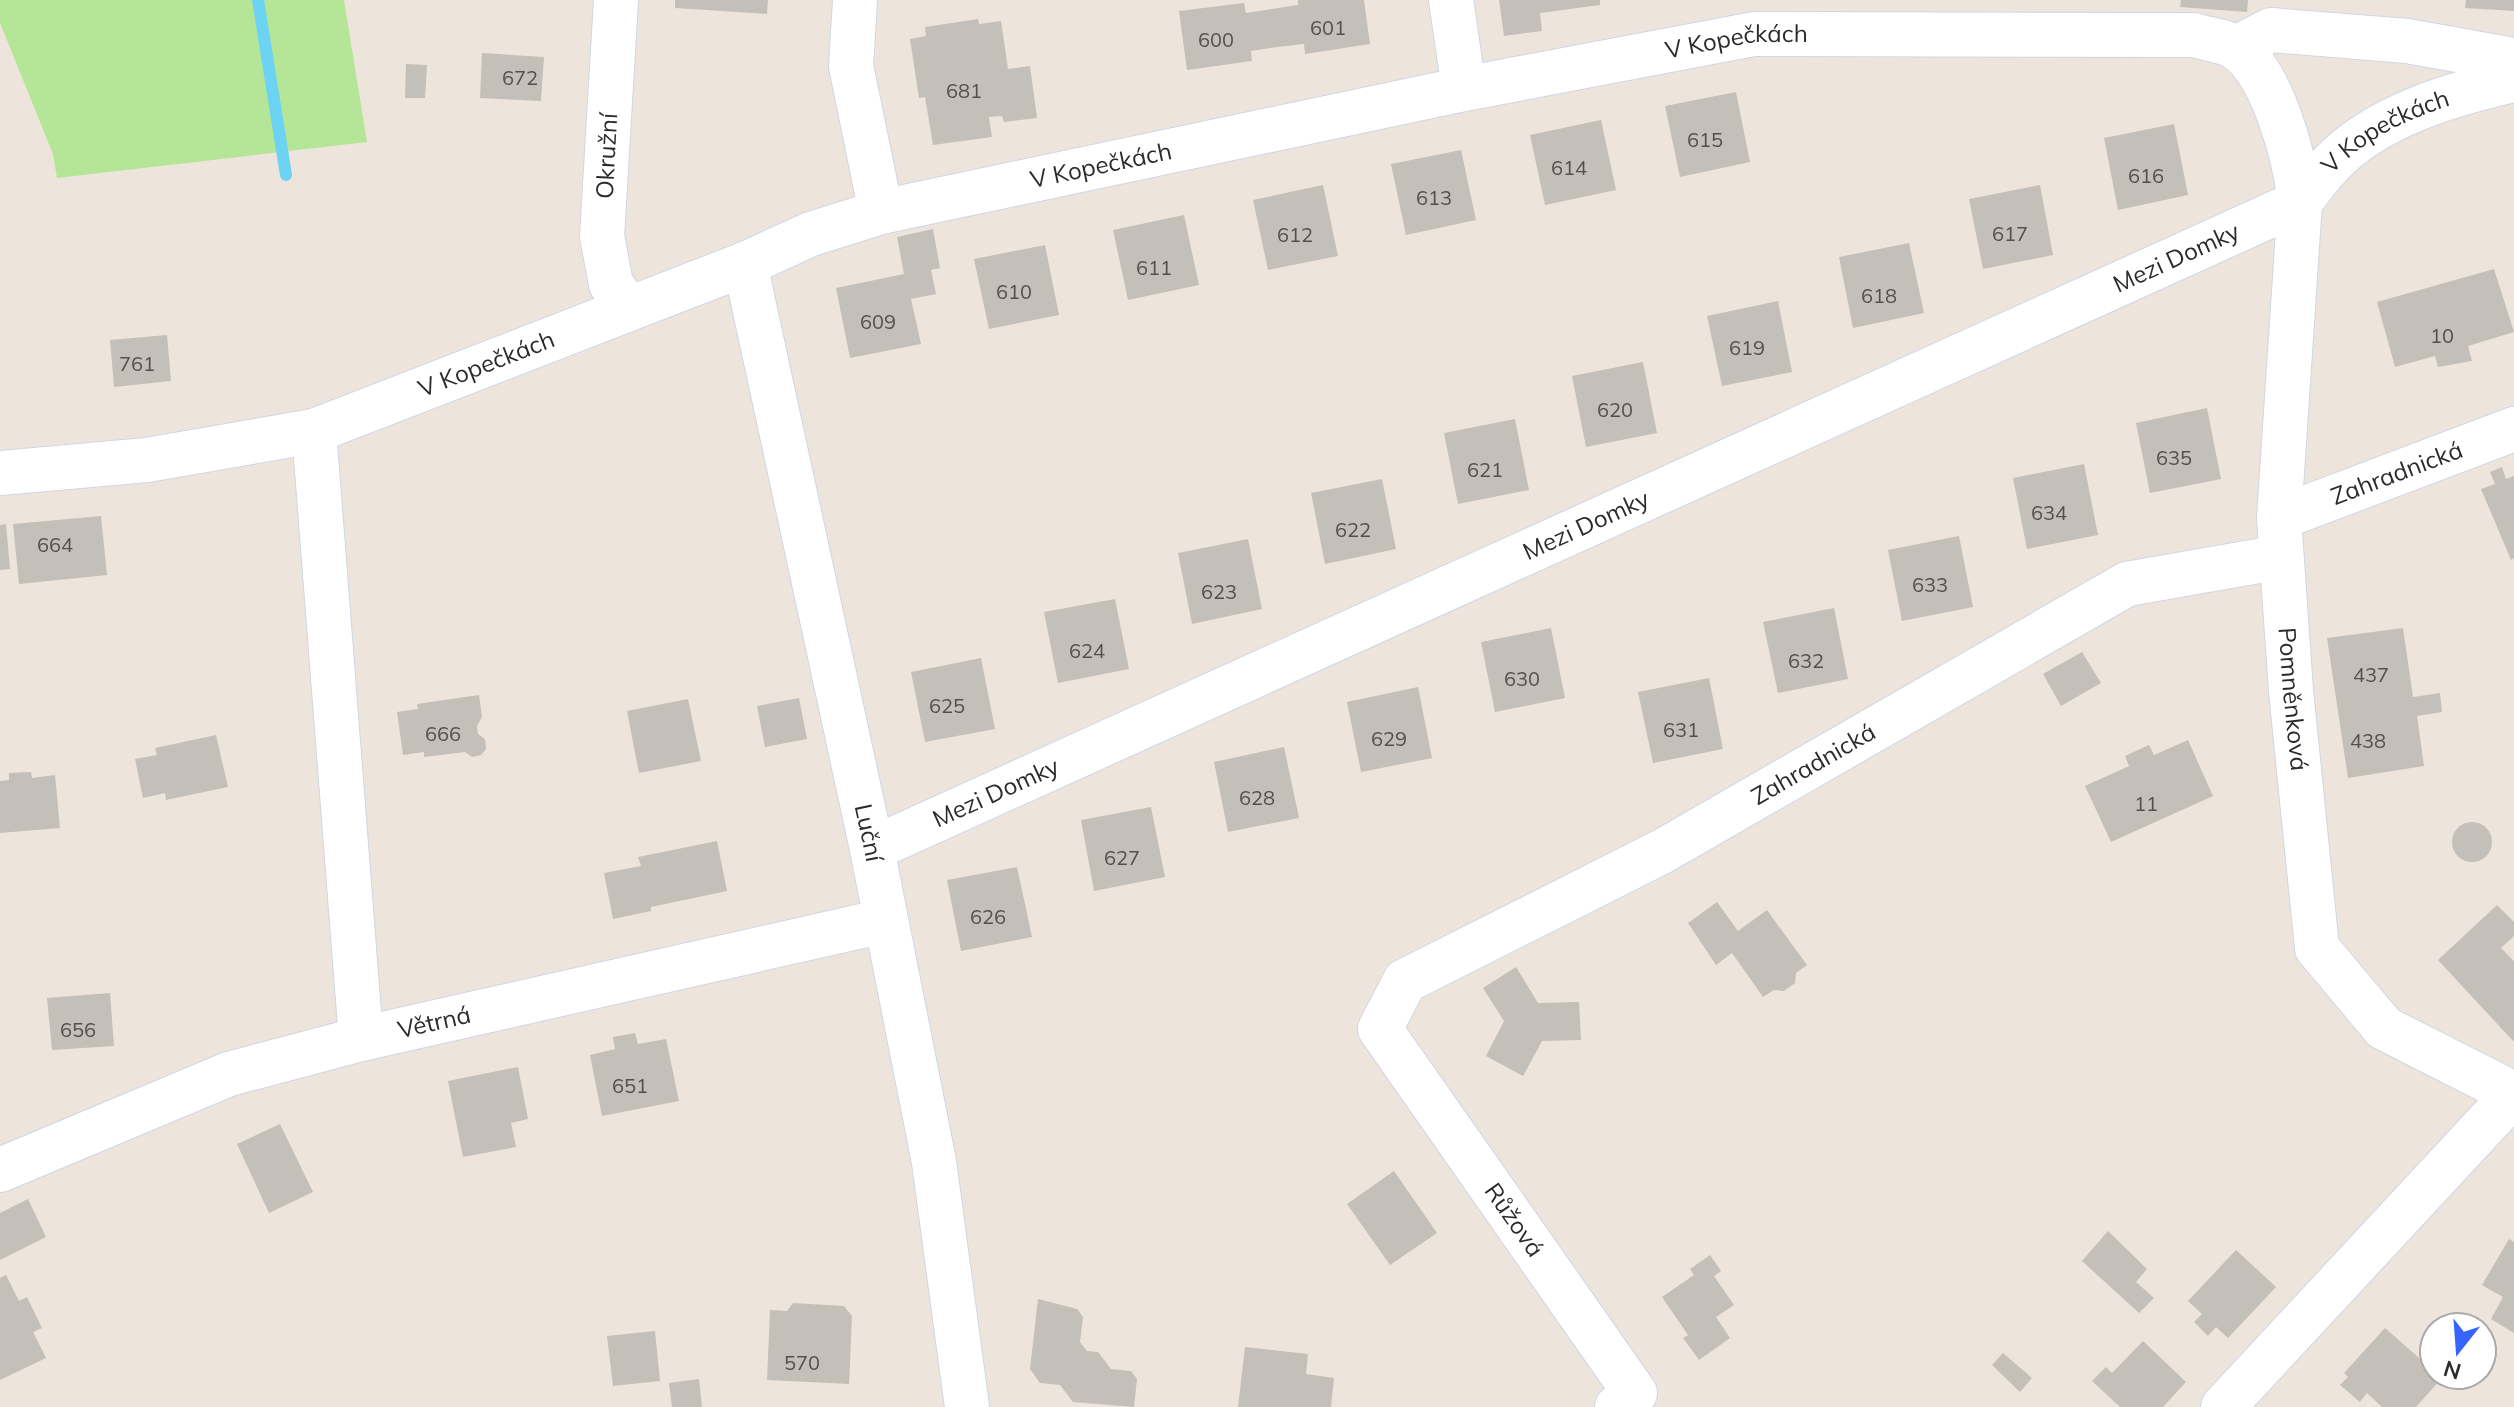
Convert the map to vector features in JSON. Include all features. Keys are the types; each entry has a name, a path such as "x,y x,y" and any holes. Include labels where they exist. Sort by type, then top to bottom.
{"street":[{"name":"Okružní","path":"616,0 602,236 611,284 627,307"},
{"path":"855,0 851,66 881,212"},
{"path":"1451,0 1464,89"},
{"path":"2236,48 2271,30 2407,41 2514,60"},
{"name":"V Kopečkách","path":"0,473 147,460 314,431 627,307 745,264 811,234 881,212 1464,89 1754,34 2194,35 2236,48 2258,75 2280,116 2295,157 2300,202"},
{"name":"V Kopečkách","path":"2300,202 2332,162 2367,135 2434,102 2514,80"},
{"name":"Pomněnková","path":"2223,1407 2514,1094 2384,1028 2317,948 2280,538 2300,202"},
{"name":"Mezi Domky","path":"872,849 2300,202"},
{"name":"Luční","path":"745,264 872,849 934,1162 967,1407"},
{"name":"Zahradnická","path":"1380,1029 1405,981 1663,851 2127,584 2280,538 2514,429"},
{"path":"314,431 361,1039"},
{"name":"Větrná","path":"0,1170 229,1074 361,1039 884,921"},
{"name":"Růžová","path":"1380,1029 1635,1393 1617,1407"}],"green space":[{"path":"0,0 344,0 367,142 57,178 53,154 0,23"}],"building":[{"path":"675,0 768,0 767,14 675,8"},
{"path":"1298,0 1364,0 1370,44 1305,54 1304,44 1277,47 1251,51 1252,61 1187,70 1179,11 1244,3 1246,13 1298,5"},
{"path":"1499,0 1600,0 1600,5 1540,13 1542,31 1504,36"},
{"path":"2181,0 2248,0 2247,12 2180,7"},
{"path":"2466,0 2514,0 2514,11 2465,8"},
{"path":"978,19 979,24 1001,21 1008,69 1030,66 1037,118 1004,122 1002,116 989,117 992,137 933,145 925,97 919,98 910,39 926,36 925,27"},
{"path":"482,53 544,57 541,101 480,98"},
{"path":"406,64 427,65 425,98 405,98"},
{"path":"1736,92 1750,162 1680,177 1665,106"},
{"path":"1601,120 1616,190 1545,205 1530,135"},
{"path":"2174,124 2188,195 2118,210 2104,138"},
{"path":"1461,150 1476,220 1406,235 1391,164"},
{"path":"1323,185 1338,256 1268,270 1253,200"},
{"path":"2040,185 2053,255 1983,269 1969,199"},
{"path":"1184,215 1199,285 1128,300 1113,230"},
{"path":"933,229 940,268 931,270 936,294 911,299 921,344 850,358 836,288 904,274 897,237"},
{"path":"1909,243 1924,313 1853,328 1839,257"},
{"path":"1045,245 1059,315 989,329 974,259"},
{"path":"2494,269 2514,332 2468,346 2472,361 2438,367 2435,356 2395,367 2377,302"},
{"path":"1778,301 1792,372 1722,386 1707,316"},
{"path":"167,335 171,381 114,387 110,340"},
{"path":"1643,362 1657,433 1586,447 1572,376"},
{"path":"2207,408 2221,479 2150,493 2136,423"},
{"path":"1515,419 1529,490 1458,504 1444,433"},
{"path":"2084,464 2098,535 2027,549 2013,478"},
{"path":"2502,467 2506,479 2514,476 2514,558 2511,560 2481,489 2495,484 2490,472"},
{"path":"1382,479 1396,549 1325,564 1311,493"},
{"path":"101,516 107,575 19,584 13,524"},
{"path":"6,524 10,569 0,570 0,525"},
{"path":"1959,536 1973,607 1902,621 1888,550"},
{"path":"1248,539 1262,609 1192,624 1178,553"},
{"path":"1115,599 1129,669 1058,683 1044,612"},
{"path":"1834,608 1848,679 1778,693 1763,622"},
{"path":"1551,628 1565,698 1495,712 1481,642"},
{"path":"2403,628 2413,697 2440,693 2442,712 2417,716 2424,766 2348,778 2327,638"},
{"path":"2082,652 2101,683 2061,706 2043,674"},
{"path":"981,658 995,729 925,742 911,672"},
{"path":"1709,678 1723,749 1653,763 1638,692"},
{"path":"1418,687 1432,758 1361,772 1347,702"},
{"path":"479,695 482,717 477,726 478,734 485,739 486,749 481,755 472,757 465,752 424,757 424,752 403,755 397,712 418,709 417,704"},
{"path":"799,698 807,739 765,747 757,706"},
{"path":"688,699 701,761 639,773 627,711"},
{"path":"216,735 228,787 166,800 165,793 143,798 135,759 157,755 155,748"},
{"path":"2188,740 2213,796 2111,842 2085,786 2129,766 2125,756 2149,745 2154,755"},
{"path":"1284,747 1299,818 1228,832 1214,762"},
{"path":"31,772 32,778 55,775 60,828 0,833 0,781 9,780 9,773"},
{"path":"1151,807 1165,877 1094,891 1081,820"},
{"path":"2472,822 2486,828 2492,842 2486,856 2472,862 2458,856 2452,842 2458,828"},
{"path":"717,841 727,891 651,907 651,911 613,919 604,873 641,866 638,857"},
{"path":"1017,867 1032,937 961,951 947,880"},
{"path":"1717,902 1738,931 1767,910 1807,965 1796,973 1795,983 1784,991 1774,990 1763,997 1732,953 1716,965 1688,923"},
{"path":"2497,905 2514,922 2514,936 2501,948 2514,961 2514,1042 2438,960"},
{"path":"1516,967 1538,1003 1579,1002 1581,1040 1542,1041 1523,1076 1486,1056 1504,1021 1483,988"},
{"path":"110,993 114,1046 52,1050 47,998"},
{"path":"635,1033 638,1044 666,1039 679,1101 602,1116 590,1055 615,1049 613,1037"},
{"path":"518,1067 528,1119 511,1123 516,1147 463,1157 448,1081"},
{"path":"280,1124 313,1192 269,1213 237,1144"},
{"path":"1394,1171 1437,1233 1390,1265 1347,1204"},
{"path":"28,1199 46,1237 0,1260 0,1213"},
{"path":"2108,1231 2147,1269 2136,1282 2154,1298 2139,1313 2082,1261"},
{"path":"2509,1239 2514,1242 2514,1333 2498,1323 2498,1311 2495,1311 2503,1297 2482,1285"},
{"path":"2236,1250 2276,1287 2228,1338 2216,1327 2208,1336 2194,1322 2202,1314 2188,1301"},
{"path":"1710,1255 1721,1271 1714,1276 1734,1305 1716,1317 1730,1338 1699,1360 1683,1338 1688,1335 1662,1297 1694,1275 1690,1269"},
{"path":"6,1275 19,1301 27,1297 42,1328 33,1332 46,1358 0,1380 0,1278"},
{"path":"1038,1299 1077,1309 1083,1317 1080,1342 1087,1351 1098,1352 1111,1369 1131,1371 1137,1379 1134,1407 1073,1402 1060,1385 1040,1383 1030,1369"},
{"path":"793,1303 844,1306 852,1316 849,1384 767,1380 770,1310 787,1311"},
{"path":"2385,1328 2418,1357 2418,1391 2430,1391 2416,1407 2382,1407 2367,1393 2360,1402 2340,1385 2348,1377 2344,1373"},
{"path":"655,1331 660,1381 613,1386 607,1336"},
{"path":"2143,1341 2186,1382 2163,1407 2120,1407 2092,1381 2106,1367 2112,1373"},
{"path":"1245,1347 1308,1354 1306,1374 1334,1378 1331,1407 1238,1407"},
{"path":"2003,1353 2032,1378 2020,1392 1992,1365"},
{"path":"699,1379 702,1407 672,1407 669,1383"}],"waterway":[{"path":"258,0 286,175"}]}
